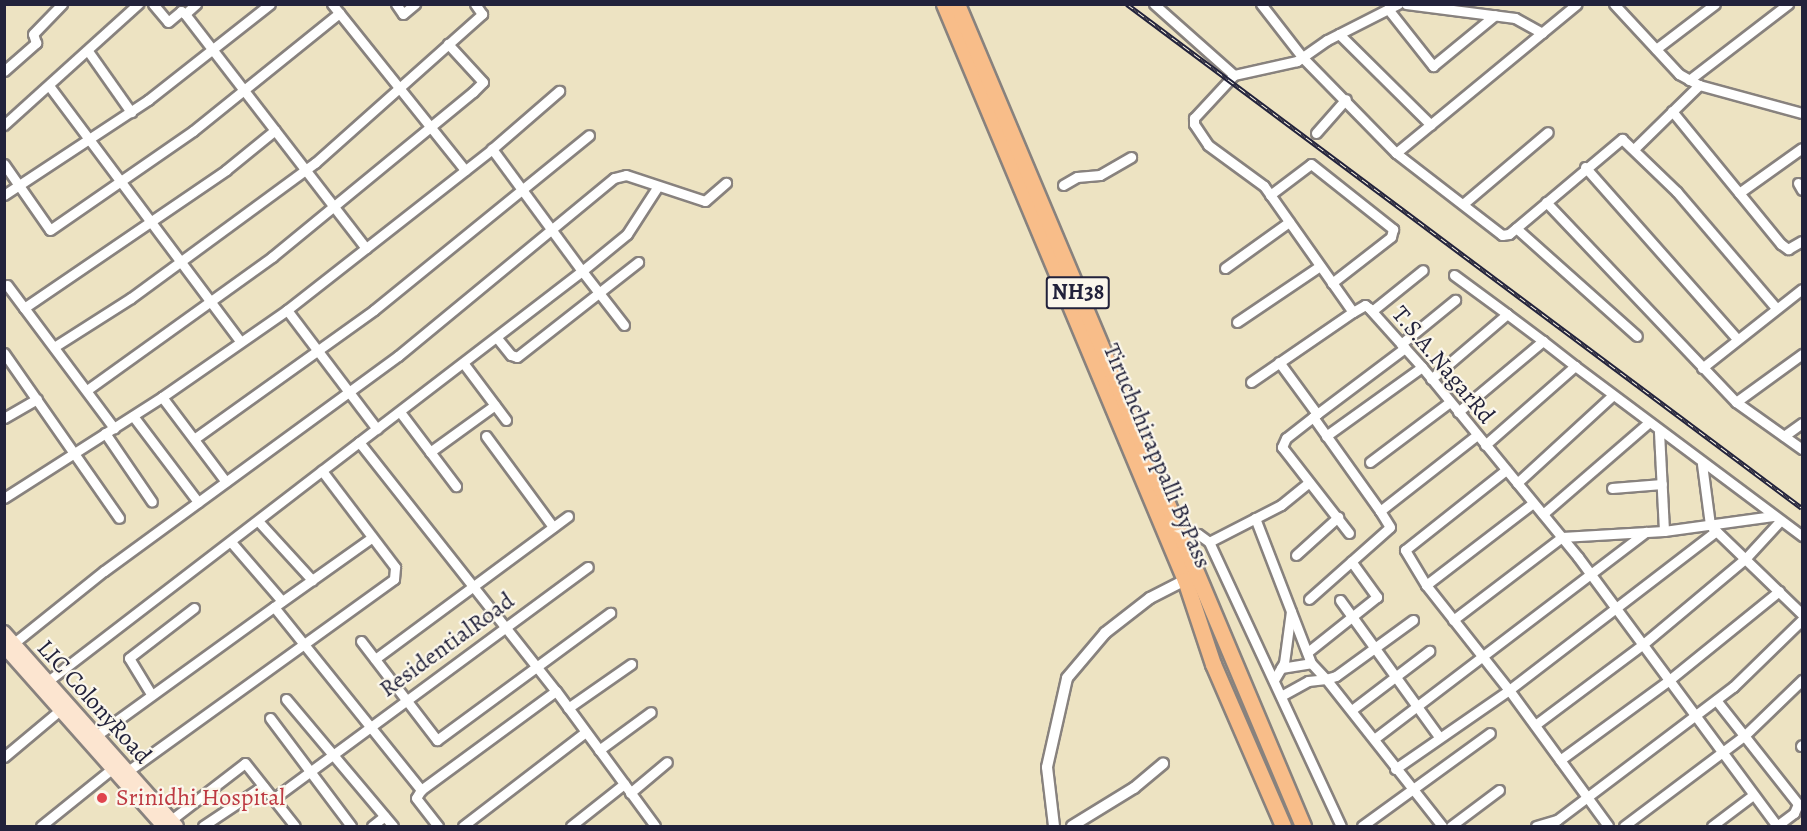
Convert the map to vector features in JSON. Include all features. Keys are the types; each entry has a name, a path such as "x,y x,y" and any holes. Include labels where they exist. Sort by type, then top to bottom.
{"highway":[{"name":"Tiruchchirappalli ByPass","path":"944,4 1192,581 1303,826"},
{"name":"Tiruchchirappalli ByPass","path":"957,4 1178,532 1192,581"},
{"path":"1192,581 1213,651 1213,664 1283,826"}],"main road":[{"name":"LIC ColonyRoad","path":"4,633 8,649 165,825"},
{"name":"LIC ColonyRoad","path":"8,649 48,681 57,702 96,735 128,771 165,825"}],"street":[{"path":"4,71 36,43 33,34 62,4"},
{"path":"4,125 50,87 138,4"},
{"path":"153,4 168,22 181,11 185,14 366,248"},
{"path":"185,14 196,4"},
{"path":"4,195 130,112 214,51 270,4"},
{"path":"332,4 465,170"},
{"path":"396,4 403,14 415,4"},
{"path":"54,346 181,261 305,170 482,14 475,4"},
{"path":"1154,4 1234,75 1303,58 1340,34 1398,4"},
{"path":"1261,4 1303,58 1346,99 1396,153 1502,235 1516,228 1585,167 1622,139 1635,148 1776,308"},
{"path":"1406,4 1522,20 1542,33"},
{"path":"1396,153 1577,4"},
{"path":"1614,4 1689,80 1699,85 1803,113"},
{"path":"1656,49 1715,4"},
{"path":"1689,80 1788,4"},
{"path":"1388,9 1433,66 1495,15"},
{"path":"4,164 50,230 121,182 244,90 339,13"},
{"path":"1340,34 1431,125"},
{"path":"87,390 334,207 431,128 483,82 448,44"},
{"path":"88,51 130,112"},
{"name":"T.S.A.NagarRd","path":"1234,75 1194,118 1194,124 1208,145 1264,186 1353,312 1365,305 1422,367 1562,537 1777,826"},
{"path":"1635,148 1699,85"},
{"path":"50,87 240,341"},
{"path":"4,498 162,397 287,310 492,149 559,91"},
{"path":"1316,134 1346,99"},
{"path":"1672,111 1784,248 1802,242"},
{"path":"24,308 226,170 275,130"},
{"path":"1463,204 1548,132"},
{"path":"194,439 318,351 523,190 589,135"},
{"path":"1739,193 1803,148"},
{"path":"492,149 624,325"},
{"path":"1063,185 1077,177 1100,175 1131,157"},
{"path":"1270,195 1311,164 1393,229 1391,237 1332,283"},
{"path":"1585,167 1737,339"},
{"path":"8,649 198,502 349,393 620,176 705,201 726,183"},
{"path":"48,681 259,522 359,442 464,364 582,271 627,234 658,186"},
{"path":"1546,202 1736,402 1803,449"},
{"path":"1225,268 1289,222"},
{"path":"1516,228 1637,336"},
{"path":"497,338 511,355 517,357 638,262"},
{"path":"1237,322 1320,266"},
{"path":"1372,311 1423,270"},
{"path":"1454,275 1659,432 1776,519 1803,536"},
{"path":"7,285 87,390 152,502"},
{"path":"1702,368 1803,289"},
{"path":"1340,320 1344,299"},
{"path":"1349,533 1282,447 1286,438 1403,346 1455,300"},
{"path":"287,310 377,429"},
{"path":"1251,382 1353,312"},
{"path":"1431,379 1506,314"},
{"path":"1458,412 1543,341"},
{"path":"1736,402 1803,354"},
{"path":"5,356 119,518"},
{"path":"1279,362 1315,415 1326,436 1390,527 1309,598"},
{"path":"464,364 506,420"},
{"path":"1485,445 1575,366"},
{"path":"1326,436 1422,367"},
{"path":"1516,483 1613,395"},
{"path":"162,397 226,482"},
{"path":"4,418 37,399"},
{"path":"1370,462 1450,402"},
{"path":"430,452 495,405"},
{"path":"400,412 456,486"},
{"path":"133,416 198,502"},
{"path":"1543,514 1648,423"},
{"path":"1784,436 1803,423"},
{"path":"1659,432 1664,531"},
{"path":"1380,511 1477,435"},
{"path":"486,436 553,528"},
{"path":"359,442 471,588 556,691 584,733 655,826"},
{"path":"1702,464 1713,528 1803,614"},
{"path":"1506,470 1405,550 1426,585 1481,658 1509,690 1608,826"},
{"path":"128,771 394,579 395,567 322,471"},
{"path":"1209,542 1255,518 1309,482"},
{"path":"1612,488 1662,484"},
{"name":"Tiruchchirappalli ByPass","path":"1165,502 1165,514 1192,581"},
{"path":"1426,585 1533,503"},
{"name":"ResidentialRoad","path":"375,659 568,516"},
{"path":"1296,555 1338,517"},
{"path":"1255,518 1309,651 1311,663 1353,709 1412,792 1442,826"},
{"path":"1453,620 1562,537 1713,528 1776,519"},
{"path":"1535,725 1642,645 1744,559 1776,519"},
{"path":"259,522 312,580"},
{"path":"1395,769 1439,736 1509,690 1616,609 1713,528"},
{"path":"1178,532 1198,534 1209,542 1341,826"},
{"path":"1374,739 1646,532"},
{"path":"96,735 371,538"},
{"path":"231,542 278,604 304,645 368,728 421,789"},
{"path":"1309,651 1377,597 1351,561"},
{"name":"ResidentialRoad","path":"273,799 588,567"},
{"path":"1054,826 1047,767 1068,678 1105,633 1150,598 1192,581"},
{"path":"1560,760 1668,681 1779,591"},
{"path":"1340,600 1374,650 1418,705 1439,736"},
{"path":"151,694 129,658 194,608"},
{"path":"1274,680 1281,668 1291,608"},
{"path":"361,641 437,740 610,613"},
{"path":"1281,696 1308,681 1326,679 1374,650 1413,620"},
{"path":"1536,826 1557,820 1716,700 1803,620"},
{"path":"1353,709 1429,651"},
{"path":"1281,668 1311,663"},
{"path":"568,708 631,664"},
{"path":"1624,826 1744,736 1803,680"},
{"path":"438,826 416,798 421,789 556,691"},
{"path":"286,699 393,826"},
{"path":"1716,700 1797,804 1794,813 1777,826"},
{"path":"4,757 57,702"},
{"path":"599,750 651,712"},
{"path":"270,718 351,826"},
{"path":"463,826 584,733"},
{"path":"1362,826 1490,734"},
{"path":"571,826 667,762"},
{"path":"165,825 245,763 292,826"},
{"path":"1072,826 1134,788 1163,764"},
{"path":"41,826 112,768"},
{"path":"203,826 263,786"},
{"path":"1451,826 1499,790"},
{"path":"1712,826 1753,795"},
{"path":"372,826 385,816"}],"railway":[{"path":"1127,4 1802,508"}],"place":[{"name":"Srinidhi Hospital","path":"102,798"}]}
